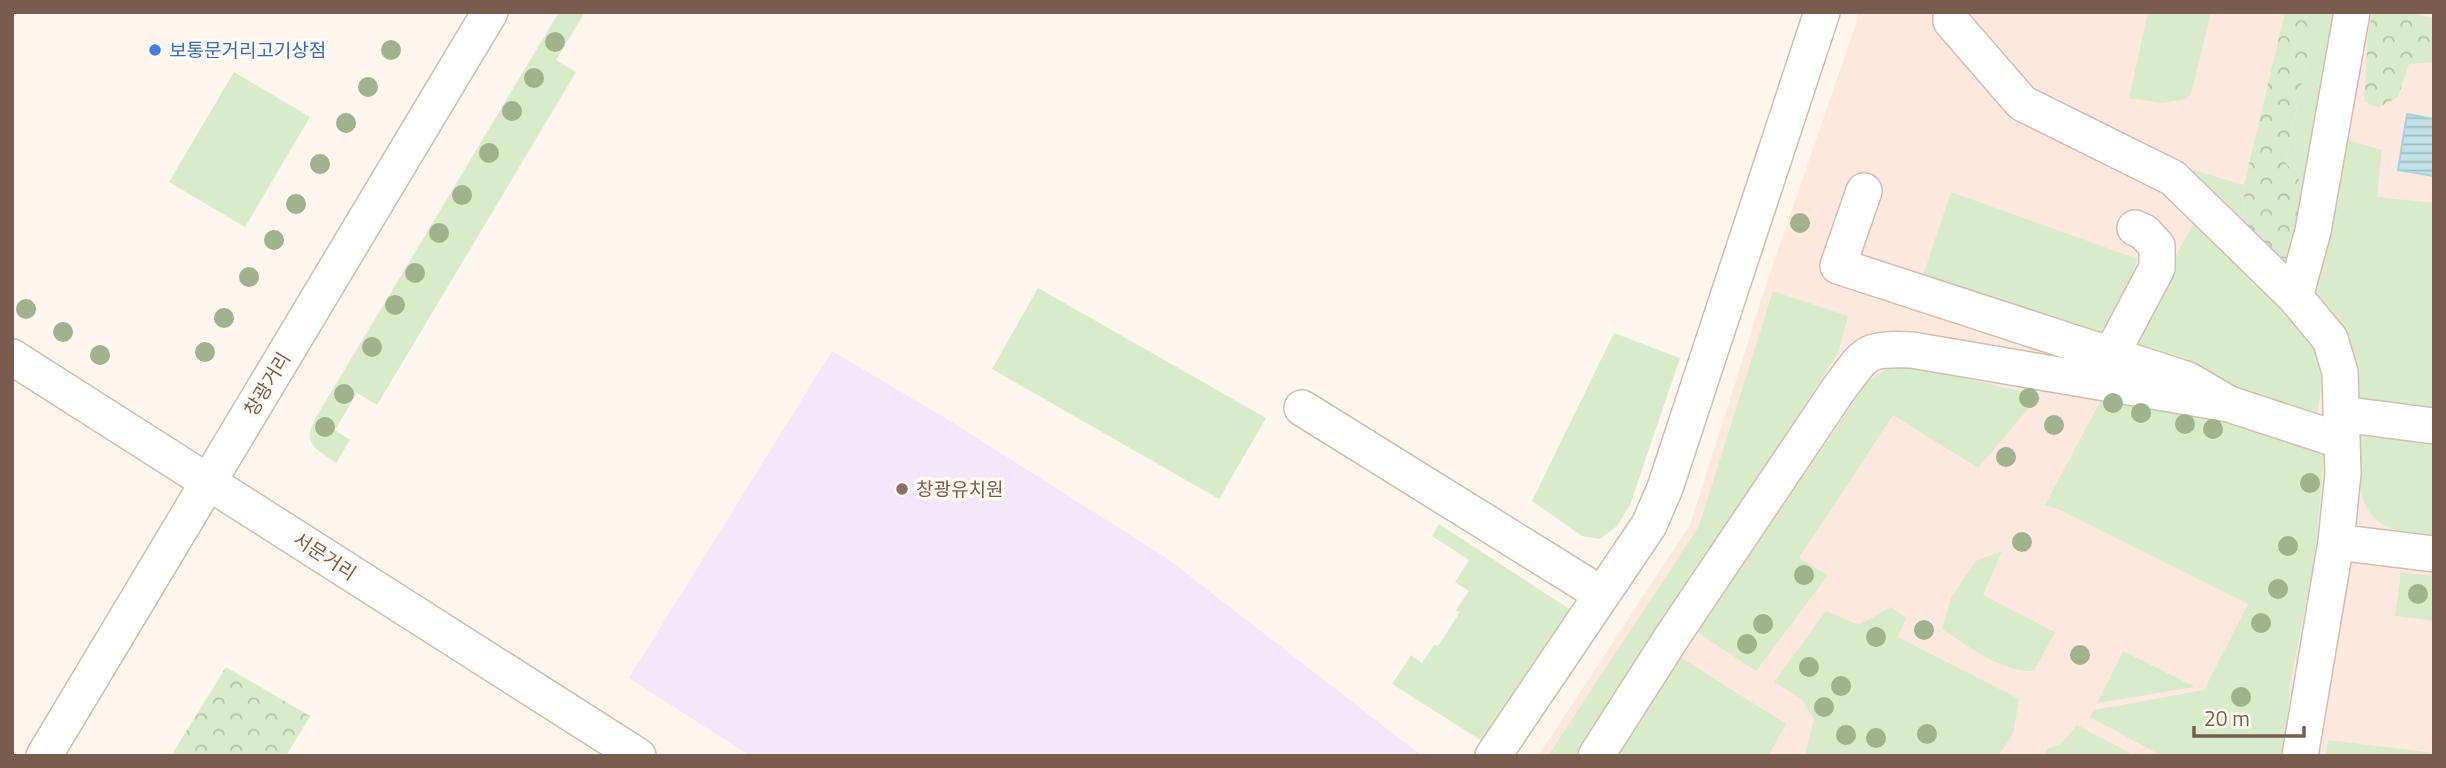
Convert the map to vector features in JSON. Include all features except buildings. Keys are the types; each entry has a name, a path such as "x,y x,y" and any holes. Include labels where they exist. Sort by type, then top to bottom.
{"street":[{"name":"창광거리","path":"44,756 490,12"},
{"path":"1493,756 1649,525 1665,488 1822,12"},
{"path":"1951,12 1951,21 2022,103 2173,178 2295,297 2330,339 2340,372 2343,473 2336,542 2300,756"},
{"path":"2295,297 2313,231 2352,12"},
{"path":"1864,191 1838,266 2188,380 2229,404"},
{"path":"2111,355 2157,268 2157,246 2144,232 2135,228"},
{"path":"1596,756 1672,636 1865,354 1882,349 1912,350 2229,404 2342,428 2434,426"},
{"name":"서문거리","path":"12,357 638,756"},
{"path":"1302,408 1601,594"},
{"path":"2336,542 2434,554"}],"shaded area":[{"path":"1860,12 2434,12 2434,756 1538,756 1690,525 1766,285"},
{"name":"창광유치원","path":"832,351 947,419 1168,559 1422,756 750,756 629,678"}],"green space":[{"path":"559,12 585,12 556,60 576,72 377,405 357,393 335,430 350,440 336,463 317,450 311,441 311,428 315,419"},
{"path":"2148,12 2211,12 2191,94 2186,99 2162,103 2129,98"},
{"path":"2285,12 2317,12 2285,162 2306,188 2289,257 2281,260 2269,252 2245,221 2244,185"},
{"path":"2317,12 2339,12 2306,188 2285,163"},
{"path":"2372,12 2403,12 2434,18 2434,62 2409,64 2398,97 2378,108 2364,101"},
{"path":"234,72 310,117 245,227 169,182"},
{"path":"2341,138 2382,150 2377,197 2434,203 2434,412 2356,402 2313,290"},
{"path":"2189,169 2244,185 2245,221"},
{"path":"1951,192 2138,259 2106,339 1921,281"},
{"path":"2194,223 2225,247 2278,296 2306,330 2320,361 2321,389 2317,414 2290,413 2184,363 2126,344"},
{"path":"1038,288 1266,418 1219,499 992,369"},
{"path":"1773,291 1848,316 1838,353 1581,756 1548,756 1699,526"},
{"path":"1614,333 1680,358 1630,505 1617,526 1600,539 1582,536 1532,501"},
{"path":"1891,366 1914,366 2039,396 1978,468 1893,415 1799,558 1828,575 1756,671 1697,632 1868,381"},
{"path":"2101,400 2225,420 2324,454 2315,557 2290,685 2285,756 2162,756 2090,717 2094,710 2204,690 2248,604 2045,505"},
{"path":"2358,427 2434,437 2434,535 2386,526 2367,508 2359,482"},
{"path":"1439,524 1571,610 1485,743 1392,684 1411,655 1422,663 1434,645 1438,646 1460,612 1456,610 1469,591 1455,582 1469,560 1432,536"},
{"path":"2002,551 1983,595 2055,632 2034,671 1998,663 1942,629 1951,598 1976,561"},
{"path":"2401,572 2434,576 2434,621 2395,616"},
{"path":"1891,607 1906,618 1898,637 2019,699 2013,734 1998,756 1805,756 1814,719 1802,700 1774,682 1826,611 1859,625"},
{"path":"2123,651 2195,687 2097,703"},
{"path":"1677,655 1786,724 1768,756 1627,756 1616,749"},
{"path":"226,667 310,716 286,756 171,756"},
{"path":"2077,725 2136,756 2044,756 2047,749 2061,744"},
{"path":"2328,740 2434,753 2434,756 2326,756"}],"water":[{"path":"2407,114 2434,119 2434,176 2398,170"}],"place":[{"name":"보통문거리고기상점","path":"155,50"},
{"name":"창광유치원","path":"902,489"}]}
